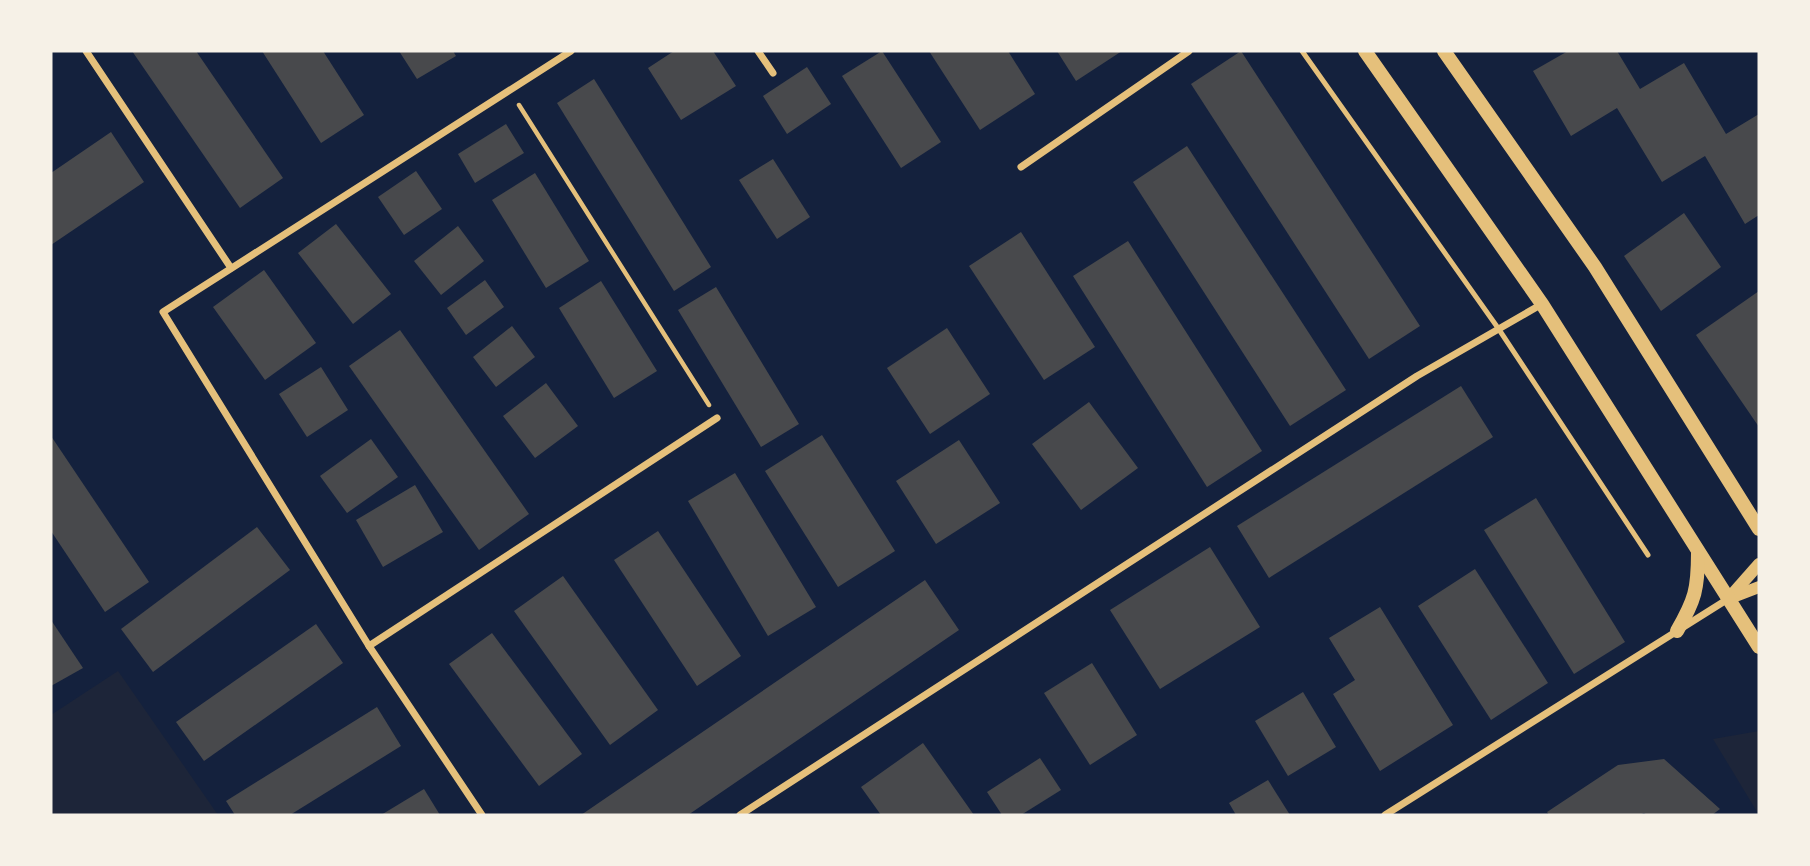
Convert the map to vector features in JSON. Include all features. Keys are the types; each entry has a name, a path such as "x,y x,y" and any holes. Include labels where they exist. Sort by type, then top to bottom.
{"main road":[{"path":"1365,51 1542,304 1759,647"},
{"path":"1444,51 1595,267 1759,529"},
{"path":"1677,631 1692,605 1698,584 1698,553"}],"street":[{"path":"86,51 231,268"},
{"path":"482,815 369,646 163,312 571,51"},
{"path":"758,51 773,73"},
{"path":"1021,167 1189,51"},
{"path":"740,815 1417,376 1542,304"},
{"path":"369,646 717,418"},
{"path":"1729,598 1759,564"},
{"path":"1385,815 1729,598 1759,587"}],"lane":[{"path":"1301,51 1498,328 1648,555"}],"path":[{"path":"509,90 717,418"}],"shaded area":[{"path":"118,671 218,815 51,815 51,715"},
{"path":"1759,731 1759,815 1713,739"}],"building":[{"path":"132,51 196,51 283,178 240,208"},
{"path":"262,51 323,51 364,115 321,143"},
{"path":"399,51 453,51 456,56 417,79"},
{"path":"674,51 713,51 736,86 681,120 648,68"},
{"path":"882,51 941,142 901,168 842,76"},
{"path":"929,51 1008,51 1035,94 980,130"},
{"path":"1057,51 1122,51 1076,81"},
{"path":"1241,51 1420,326 1369,359 1191,84"},
{"path":"1568,51 1617,51 1640,89 1684,63 1726,134 1759,114 1759,215 1745,224 1705,156 1662,182 1617,108 1571,136 1533,71"},
{"path":"807,67 831,104 787,134 763,96"},
{"path":"594,79 711,267 674,291 557,103"},
{"path":"506,124 524,153 475,183 458,154"},
{"path":"111,132 144,182 51,245 51,173"},
{"path":"1187,146 1346,390 1290,426 1133,182"},
{"path":"773,159 810,217 777,239 739,180"},
{"path":"416,171 442,209 404,235 378,197"},
{"path":"535,173 589,261 546,288 492,200"},
{"path":"1684,213 1721,267 1661,311 1624,256"},
{"path":"336,224 391,294 353,324 298,253"},
{"path":"458,226 484,261 441,295 414,261"},
{"path":"1021,232 1095,347 1044,380 969,266"},
{"path":"1128,241 1262,451 1207,487 1073,276"},
{"path":"264,270 316,343 265,380 213,307"},
{"path":"485,280 504,307 466,335 447,308"},
{"path":"601,281 657,371 614,398 559,308"},
{"path":"716,287 799,424 761,447 678,310"},
{"path":"1759,291 1759,427 1696,335"},
{"path":"512,326 535,357 496,387 473,357"},
{"path":"947,328 990,394 930,434 887,368"},
{"path":"400,330 529,514 479,550 349,366"},
{"path":"321,367 348,410 307,437 279,394"},
{"path":"546,383 578,426 535,458 503,416"},
{"path":"1461,386 1493,437 1269,578 1237,526"},
{"path":"1089,402 1138,468 1081,510 1032,444"},
{"path":"822,435 895,551 838,587 765,471"},
{"path":"51,436 149,582 105,612 51,531"},
{"path":"371,439 398,477 347,513 320,476"},
{"path":"959,440 1000,503 936,544 896,481"},
{"path":"735,473 816,607 768,636 688,501"},
{"path":"415,485 443,532 383,567 356,520"},
{"path":"1536,498 1625,642 1574,674 1484,530"},
{"path":"257,527 290,570 153,672 121,629"},
{"path":"658,531 741,656 697,686 614,560"},
{"path":"1210,547 1260,627 1160,689 1110,610"},
{"path":"1475,569 1548,683 1491,720 1418,606"},
{"path":"563,576 658,710 610,745 514,611"},
{"path":"925,580 959,630 688,815 581,815"},
{"path":"1380,607 1453,725 1380,771 1333,694 1355,680 1329,638"},
{"path":"51,620 83,668 51,686"},
{"path":"316,624 343,663 204,761 176,722"},
{"path":"492,633 582,754 539,786 449,664"},
{"path":"1092,663 1137,735 1090,765 1044,693"},
{"path":"1303,692 1336,747 1288,776 1255,721"},
{"path":"377,707 401,746 290,815 235,815 226,801"},
{"path":"923,743 974,815 881,815 861,787"},
{"path":"1040,758 1061,790 1021,815 1002,815 987,792"},
{"path":"1664,759 1720,809 1712,815 1549,815 1547,812 1618,765"},
{"path":"1268,780 1290,815 1236,815 1229,803"},
{"path":"424,789 440,815 381,815"}]}
